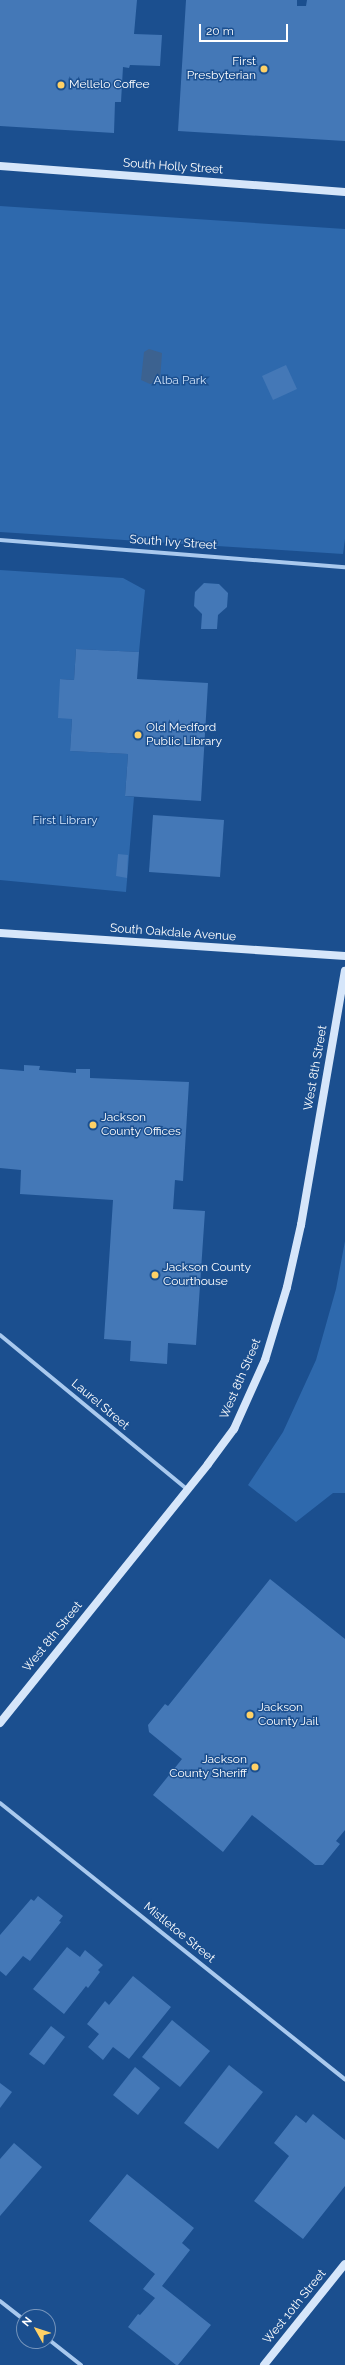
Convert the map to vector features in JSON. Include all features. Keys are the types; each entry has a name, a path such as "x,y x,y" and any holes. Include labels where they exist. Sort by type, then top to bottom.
{"main road":[{"name":"South Holly Street","path":"0,166 345,192"},
{"name":"South Oakdale Avenue","path":"0,933 345,956"},
{"name":"West 8th Street","path":"0,1723 188,1490 234,1429 265,1360 287,1286 300,1225 345,971"},
{"name":"West 10th Street","path":"264,2365 345,2264"}],"street":[{"name":"South Ivy Street","path":"0,540 345,567"},
{"name":"Laurel Street","path":"0,1335 188,1490"},
{"name":"Mistletoe Street","path":"0,1803 345,2078"},
{"path":"0,2301 16,2314"},
{"path":"56,2345 81,2365"}],"green space":[{"name":"Alba Park","path":"0,206 345,229 345,539 343,554 0,532"},
{"name":"First Library","path":"0,570 123,578 145,590 139,652 76,649 74,680 60,679 72,719 70,751 128,754 125,796 134,797 126,892 0,880"},
{"path":"345,1241 345,1493 333,1493 296,1522 248,1485 283,1432 316,1360 336,1289"}],"shaded area":[{"path":"149,349 162,353 160,381 150,384 141,380 144,352"}],"building":[{"path":"0,0 137,0 134,34 162,35 160,66 130,65 129,68 123,67 121,102 115,102 114,133 0,126"},
{"name":"First Presbyterian","path":"186,0 297,0 297,6 306,6 307,0 345,0 345,141 178,131"},
{"path":"286,365 297,389 273,400 262,376"},
{"path":"204,583 219,584 228,593 227,607 218,615 217,629 201,629 202,614 194,606 195,592"},
{"name":"Old Medford Public Library","path":"76,649 139,652 137,679 208,683 201,801 125,796 128,754 70,751 72,719 58,718 60,679 74,680"},
{"path":"153,815 224,820 220,877 149,872"},
{"path":"118,854 128,855 127,878 116,876"},
{"path":"24,1065 40,1066 39,1070 76,1073 76,1069 90,1069 90,1078 189,1082 183,1181 175,1180 173,1209 205,1211 196,1345 168,1343 167,1364 130,1361 131,1341 104,1339 113,1200 20,1194 21,1170 0,1168 0,1069 24,1071"},
{"name":"Jackson County Jail","path":"270,1579 345,1639 345,1830 336,1841 340,1844 323,1865 315,1865 252,1815 223,1852 153,1795 182,1759 149,1732 148,1725 165,1704 168,1706"},
{"path":"38,1896 63,1916 59,1921 61,1922 30,1961 23,1956 6,1976 0,1971 0,1935 31,1899 34,1901"},
{"path":"67,1947 80,1957 85,1950 103,1965 98,1970 100,1972 88,1988 86,1986 64,2014 33,1989"},
{"path":"133,1976 171,2007 129,2059 113,2047 103,2060 88,2047 99,2034 87,2024 105,2001 109,2005"},
{"path":"172,2020 210,2051 180,2087 142,2057"},
{"path":"51,2026 65,2037 44,2065 29,2054"},
{"path":"229,2065 263,2092 218,2149 184,2123"},
{"path":"135,2067 160,2088 138,2115 113,2095"},
{"path":"0,2083 12,2092 0,2108"},
{"path":"313,2114 345,2140 345,2186 303,2239 254,2201 289,2156 274,2143 296,2115 306,2123"},
{"path":"14,2143 42,2167 0,2216 0,2159"},
{"path":"127,2174 194,2228 182,2243 190,2250 162,2286 211,2325 178,2365 176,2365 128,2327 138,2314 140,2315 155,2298 143,2289 155,2274 89,2221"}],"place":[{"name":"First Presbyterian","path":"264,69"},
{"name":"Mellelo Coffee","path":"61,85"},
{"name":"Old Medford Public Library","path":"138,735"},
{"name":"Jackson County Offices","path":"93,1125"},
{"name":"Jackson County Courthouse","path":"155,1275"},
{"name":"Jackson County Jail","path":"250,1715"},
{"name":"Jackson County Sheriff","path":"255,1767"}]}
